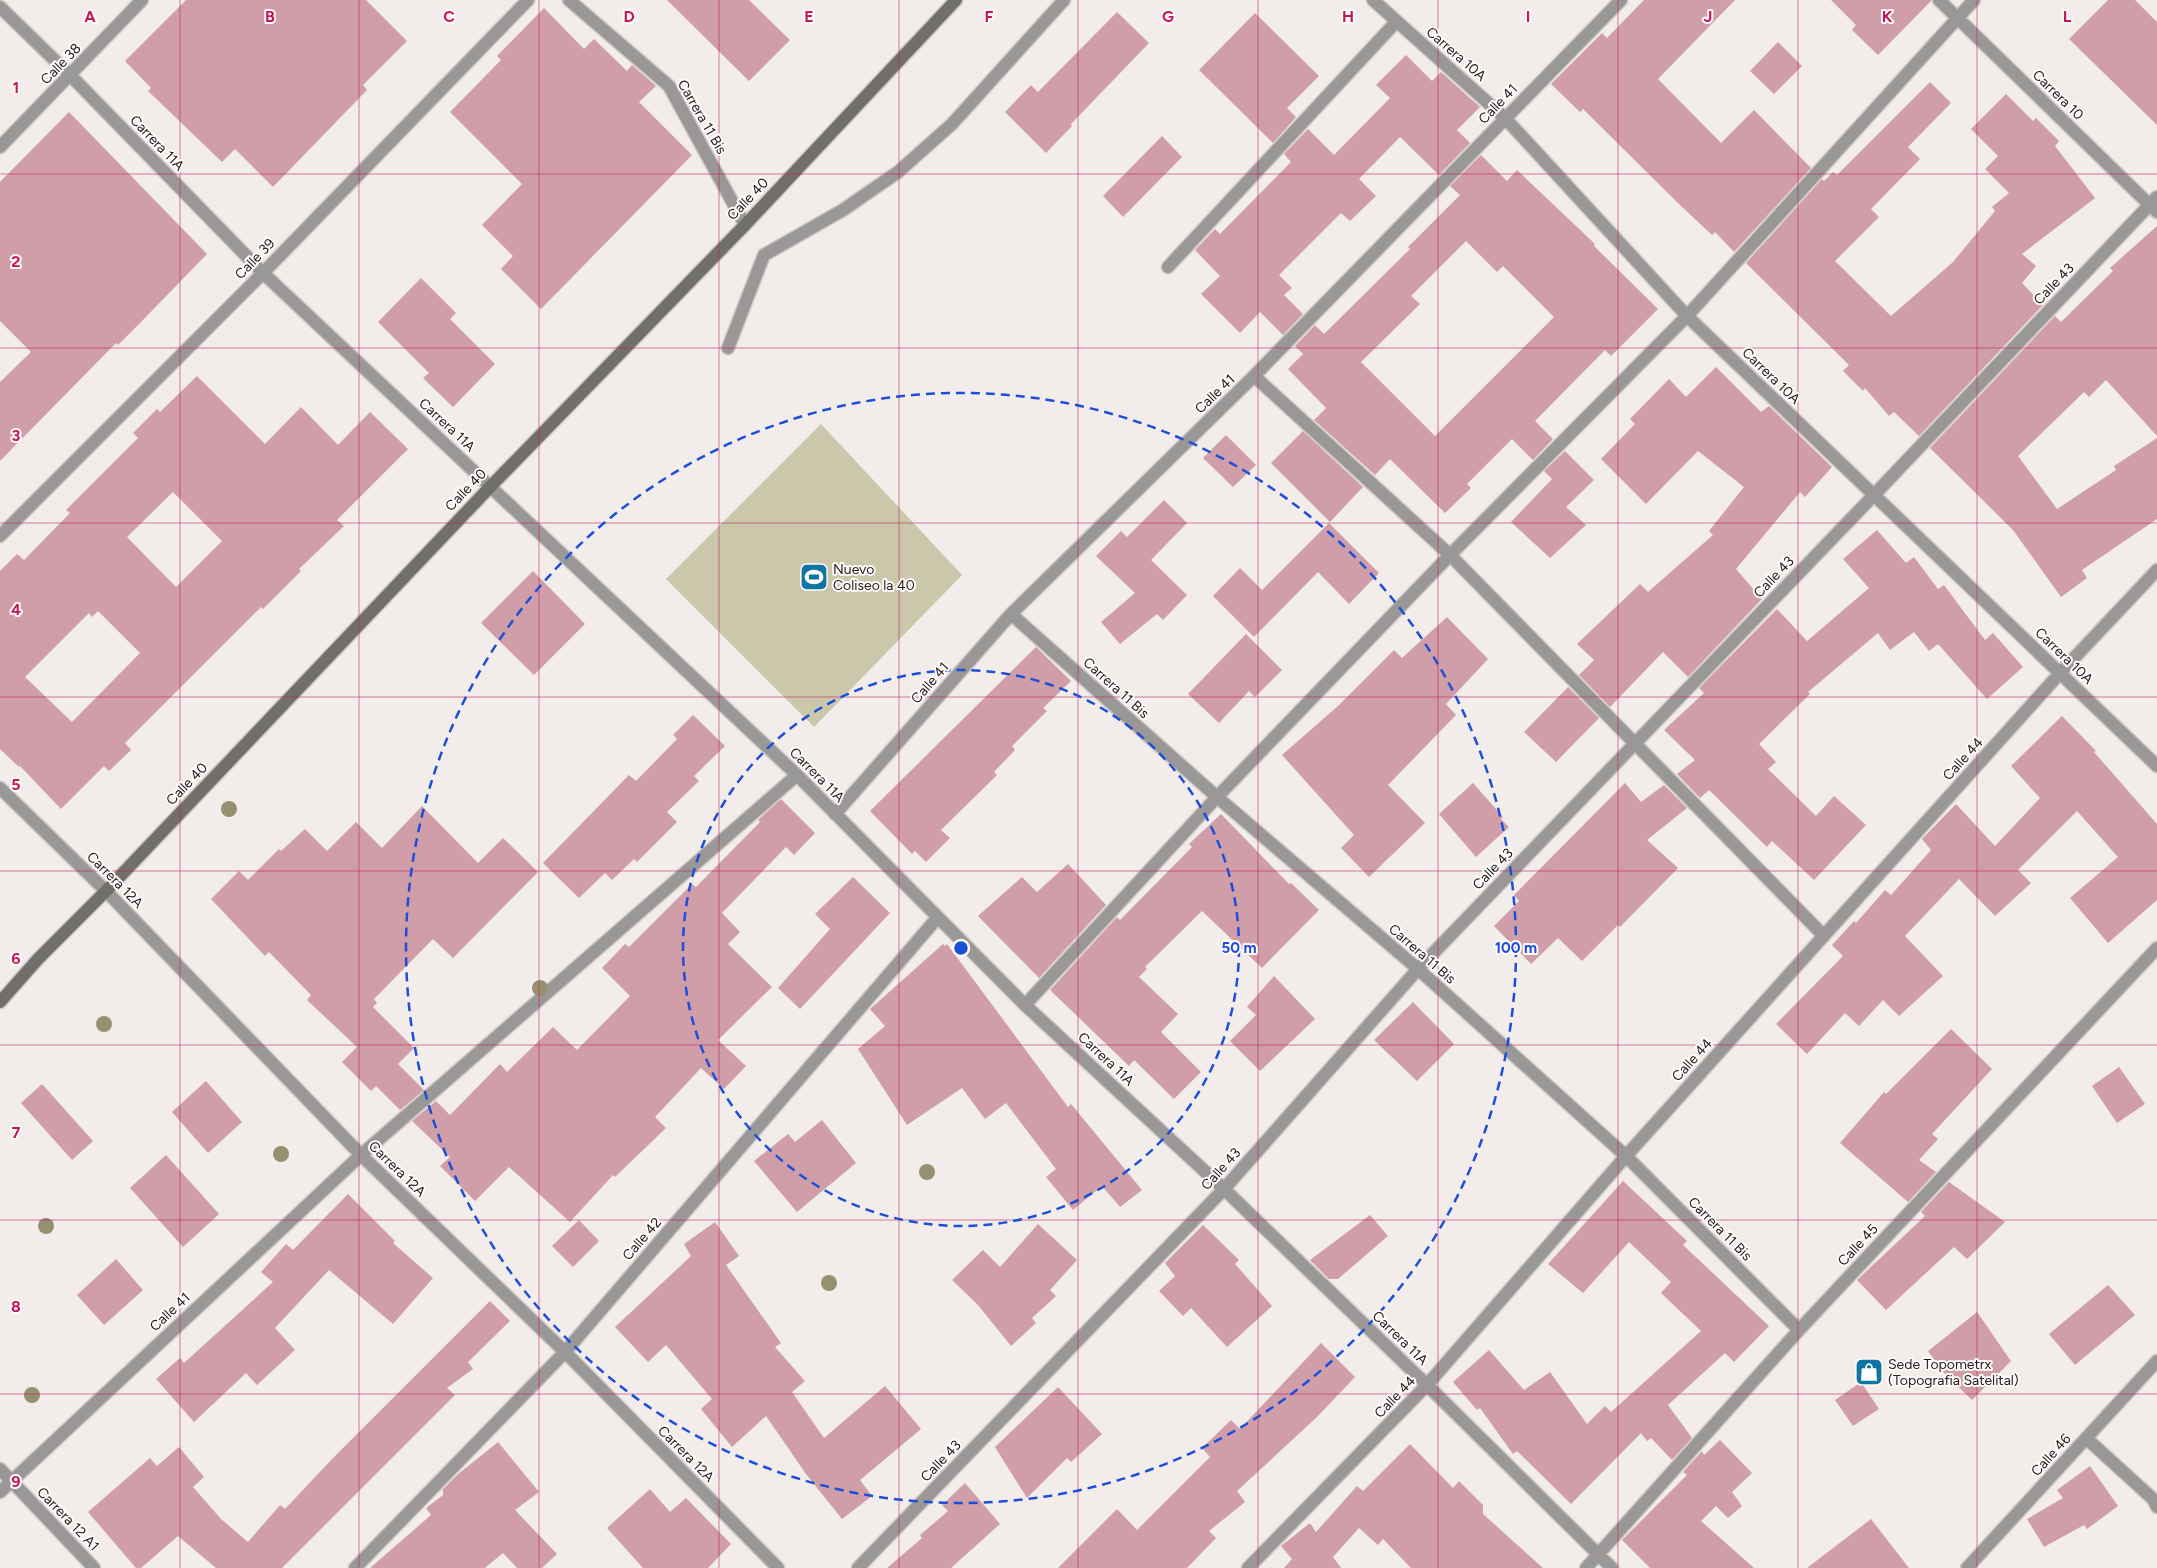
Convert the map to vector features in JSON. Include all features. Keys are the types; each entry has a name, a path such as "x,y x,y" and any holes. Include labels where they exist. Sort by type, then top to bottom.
{"street":[{"name":"Calle 38","path":"0,148 142,0"},
{"name":"Calle 39","path":"0,536 263,273 528,0"},
{"name":"Carrera 11 Bis","path":"570,0 669,86 745,225"},
{"name":"Calle 40","path":"0,1002 38,959 106,891 491,486 745,225 956,0"},
{"path":"728,348 764,255 843,210 898,172 952,124 1064,0"},
{"name":"Carrera 10A","path":"1373,0 1505,118 1686,316 2157,766"},
{"name":"Calle 41","path":"835,814 1011,614 1254,376 1621,0"},
{"name":"Carrera 10","path":"1939,0 2155,204"},
{"path":"1025,1005 1217,797 1450,555 1686,316 1974,0"},
{"name":"Carrera 11A","path":"0,7 263,273 797,776 1025,1005 1224,1189 1427,1385 1612,1568"},
{"path":"1168,267 1396,22"},
{"name":"Calle 43","path":"858,1568 1224,1189 1418,969 2155,204"},
{"path":"1254,376 1450,555 1824,936"},
{"name":"Calle 44","path":"1248,1568 1427,1385 1626,1156 2060,673 2157,570"},
{"name":"Carrera 11 Bis","path":"1011,614 1217,797 1418,969 1626,1156 1799,1330"},
{"name":"Calle 41","path":"0,1492 361,1155 797,776"},
{"name":"Carrera 12A","path":"0,788 106,891 361,1155 565,1352 777,1568"},
{"name":"Calle 42","path":"355,1568 565,1352 938,917"},
{"name":"Calle 45","path":"1586,1568 1799,1330 2157,948"},
{"name":"Calle 46","path":"1967,1568 2157,1361"},
{"path":"2086,1438 2153,1499 2157,1507"},
{"name":"Carrera 12 A1","path":"0,1469 94,1568"}],"shaded area":[{"name":"Nuevo Coliseo la 40","path":"821,424 962,575 814,727 666,579"}],"building":[{"path":"186,0 366,0 407,41 363,85 367,90 273,187 235,149 222,162 148,91 151,88 125,61"},
{"path":"667,0 749,0 790,40 749,81"},
{"path":"1644,0 1735,0 1658,79 1721,143 1754,110 1811,168 1734,252 1715,232 1712,235 1681,206 1583,109 1580,112 1551,84 1602,33 1607,38"},
{"path":"1831,0 1931,1 1878,55 1852,30 1856,25"},
{"path":"2108,0 2135,0 2157,22 2157,125 2069,39"},
{"path":"544,8 584,49 594,39 627,71 632,65 656,86 639,102 692,155 541,309 501,269 513,256 482,225 522,184 450,112 501,60 497,56"},
{"path":"1117,12 1149,43 1071,124 1072,126 1046,153 1005,112 1031,85 1038,92"},
{"path":"1255,13 1319,76 1287,108 1296,117 1273,143 1199,70"},
{"path":"1778,42 1802,66 1774,94 1750,71"},
{"path":"1406,55 1432,81 1441,72 1480,107 1457,130 1470,143 1439,175 1400,137 1359,179 1376,196 1350,221 1341,213 1279,275 1292,288 1284,295 1303,314 1283,335 1260,312 1240,333 1201,294 1220,276 1195,250 1215,229 1220,234 1291,162 1284,154 1308,129 1334,155 1390,98 1376,85"},
{"path":"1930,82 1951,103 1908,147 1920,159 1871,209 1879,217 1835,261 1891,316 1953,262 1995,211 1992,207 2009,193 1985,169 1998,156 1971,129 2006,94 2033,121 2036,118 2059,141 2055,146 2095,198 2022,254 2036,266 2022,283 2043,305 1919,436 1894,412 1889,416 1865,388 1863,391 1843,371 1849,365 1746,263 1822,179 1824,181 1833,172 1837,175"},
{"path":"69,112 207,254 0,461 0,382 31,352 0,321 0,182"},
{"path":"1162,136 1182,157 1123,217 1103,196"},
{"path":"1481,155 1507,181 1517,170 1595,244 1594,246 1658,309 1611,356 1605,350 1535,421 1553,439 1533,460 1512,439 1467,484 1471,488 1445,513 1390,459 1375,475 1314,420 1326,408 1288,369 1303,354 1295,346 1315,325 1324,334 1410,249 1408,247 1460,195 1450,186","holes":["1466,241 1497,272 1503,266 1554,317 1435,436 1361,362 1420,304 1411,296"]},
{"path":"2157,226 2157,436 2106,380 2089,397 2084,392 2018,456 2057,509 2116,470 2114,466 2157,438 2157,519 2082,570 2087,578 2061,597 2013,530 1930,448 2055,316 2061,322 2113,271 2110,268"},
{"path":"421,278 456,313 450,319 495,364 453,407 423,378 429,373 378,322"},
{"path":"1716,367 1761,412 1769,406 1832,467 1805,497 1800,492 1736,569 1762,599 1688,677 1663,652 1610,707 1579,675 1594,660 1577,644 1640,584 1648,592 1713,535 1709,531 1744,487 1698,451 1646,504 1601,459 1635,424 1630,419 1669,379 1686,397"},
{"path":"197,376 265,444 301,407 338,445 370,412 408,449 337,520 344,526 299,569 301,571 263,609 261,607 125,743 131,750 109,771 104,766 61,809 20,766 0,749 0,571 17,554 24,560 70,513 66,510 138,438 133,433 157,409 160,412","holes":["173,492 222,541 176,587 127,537","98,611 140,653 72,722 25,677 89,613 92,617"]},
{"path":"1303,431 1363,487 1330,522 1271,463"},
{"path":"1226,435 1256,465 1233,487 1203,458"},
{"path":"1565,451 1594,480 1566,507 1586,525 1550,558 1511,522 1552,479 1544,471"},
{"path":"1164,500 1187,523 1151,560 1187,595 1163,620 1157,614 1120,644 1101,622 1135,593 1096,556 1121,531 1127,537"},
{"path":"1329,523 1379,573 1349,604 1318,572 1254,637 1213,596 1240,568 1262,590"},
{"path":"1877,530 1906,563 1914,557 1938,589 1944,585 1985,640 1993,633 2023,667 1987,699 1938,644 1929,651 1914,632 1890,650 1878,633 1808,692 1810,694 1759,744 1776,762 1768,769 1816,816 1834,796 1866,825 1814,880 1772,841 1767,847 1709,790 1700,798 1677,774 1695,760 1664,730 1704,693 1699,688 1777,609 1807,641 1869,588 1843,559"},
{"path":"533,571 585,624 534,675 481,623"},
{"path":"1447,617 1488,659 1446,704 1456,715 1388,785 1425,823 1369,877 1341,848 1354,835 1282,755 1339,705 1394,650 1402,658"},
{"path":"1246,634 1282,670 1255,697 1249,691 1219,723 1188,694"},
{"path":"1036,647 1071,681 1043,708 1047,711 1012,746 1015,750 994,772 997,775 941,830 950,838 926,862 915,851 912,854 870,811"},
{"path":"1568,687 1599,718 1556,762 1524,732"},
{"path":"693,715 725,746 694,776 699,781 667,812 677,822 637,862 634,859 612,880 605,873 579,898 543,863 629,775 636,781 677,739 673,735"},
{"path":"2062,716 2096,751 2094,752 2157,824 2157,900 2108,943 2070,898 2118,857 2077,811 2018,870 2031,883 1995,916 1959,879 1905,936 1943,976 1899,1016 1883,1000 1859,1026 1845,1013 1807,1054 1776,1024 1843,956 1832,945 1854,921 1856,923 1885,890 1891,895 1931,850 1922,839 1956,804 1995,846 2040,798 2011,766"},
{"path":"1473,783 1503,817 1501,819 1509,827 1476,857 1439,814"},
{"path":"1625,783 1641,802 1664,785 1687,808 1647,840 1678,868 1620,927 1618,925 1582,961 1558,938 1531,964 1494,926 1519,901 1514,895"},
{"path":"781,799 815,833 794,855 786,847 722,913 740,932 728,944 772,987 718,1040 746,1066 724,1089 701,1068 655,1117 666,1128 615,1177 613,1175 570,1222 509,1167 475,1201 440,1166 450,1157 412,1121 436,1101 450,1115 500,1064 507,1072 553,1027 577,1050 630,996 602,968 625,944 629,947 692,884 696,887 760,822 758,820"},
{"path":"422,806 478,863 503,838 538,872 453,958 433,939 374,999 377,1003 373,1007 414,1048 398,1064 424,1090 400,1110 376,1086 371,1091 342,1062 357,1047 307,1000 311,995 269,952 265,956 211,899 239,871 248,880 279,849 281,851 305,829 327,851 356,822 382,848"},
{"path":"1221,814 1289,884 1291,883 1319,910 1262,968 1202,911 1145,967 1147,969 1139,977 1178,1014 1161,1032 1201,1072 1174,1099 1134,1060 1129,1066 1050,990 1117,917 1120,920 1192,847 1189,844"},
{"path":"1068,864 1106,905 1039,978 978,916 1022,877 1037,892"},
{"path":"853,877 890,913 800,1009 778,988 830,929 815,914"},
{"path":"943,944 945,946 947,944 1068,1107 1071,1104 1142,1190 1120,1207 1102,1186 1073,1210 1046,1177 1056,1169 1006,1103 985,1119 962,1088 907,1125 858,1049 885,1026 870,1009"},
{"path":"1274,976 1315,1019 1260,1071 1230,1041 1256,1015 1247,1007"},
{"path":"1413,1002 1454,1044 1417,1081 1374,1040"},
{"path":"1951,1029 1992,1069 1932,1134 1938,1139 1919,1160 1936,1172 1908,1202 1840,1143 1884,1092 1886,1094"},
{"path":"2119,1067 2145,1104 2117,1123 2092,1086"},
{"path":"206,1081 242,1122 208,1153 172,1112"},
{"path":"42,1084 93,1141 72,1160 21,1103"},
{"path":"822,1120 856,1163 797,1212 754,1161 788,1134 795,1142"},
{"path":"166,1155 219,1214 183,1247 130,1188"},
{"path":"1623,1181 1687,1241 1683,1245 1769,1326 1734,1362 1725,1353 1668,1405 1692,1438 1672,1460 1651,1438 1647,1441 1641,1433 1571,1504 1517,1451 1513,1454 1480,1408 1477,1410 1453,1382 1489,1350 1524,1390 1550,1372 1587,1424 1605,1406 1611,1412 1701,1331 1661,1293 1671,1282 1629,1242 1583,1293 1548,1264"},
{"path":"1949,1182 2005,1222 1967,1259 1954,1247 1886,1310 1857,1280 1925,1216 1921,1212"},
{"path":"348,1194 395,1241 393,1243 433,1278 393,1324 329,1270 275,1328 295,1350 257,1385 246,1373 194,1422 156,1379 180,1358 184,1363 273,1282 261,1272 286,1244 293,1250"},
{"path":"1370,1215 1388,1236 1338,1279 1329,1279 1310,1260"},
{"path":"579,1220 599,1241 573,1267 552,1246"},
{"path":"715,1222 739,1256 726,1265 781,1343 775,1347 805,1381 792,1392 824,1438 885,1386 921,1429 860,1480 872,1496 842,1519 806,1474 766,1416 732,1447 701,1409 712,1399 666,1345 648,1362 615,1327 691,1256 684,1244"},
{"path":"1038,1224 1077,1260 1050,1290 1056,1296 1032,1318 1036,1323 1011,1346 978,1305 952,1280 983,1250 1000,1267"},
{"path":"1203,1225 1239,1260 1235,1264 1272,1306 1227,1347 1191,1308 1183,1316 1159,1291 1175,1276 1165,1263"},
{"path":"116,1259 143,1290 104,1325 77,1295"},
{"path":"2108,1285 2135,1315 2075,1365 2049,1334"},
{"path":"490,1301 510,1321 468,1362 473,1369 447,1388 455,1395 282,1568 216,1568 178,1536 141,1568 136,1568 88,1512 150,1458 157,1466 179,1447 204,1477 193,1487 221,1519 248,1542 280,1505 285,1509 333,1458"},
{"path":"1977,1312 2011,1361 1972,1400 1945,1374 1928,1351"},
{"path":"1321,1343 1355,1377 1317,1417 1237,1491 1245,1502 1209,1531 1216,1538 1187,1568 1058,1568 1117,1509 1137,1530 1210,1457 1202,1448 1231,1420 1240,1429"},
{"path":"1861,1382 1879,1409 1853,1426 1835,1400"},
{"path":"1058,1387 1102,1434 1071,1462 1067,1458 1027,1498 995,1447"},
{"path":"1720,1440 1752,1473 1732,1492 1742,1506 1728,1518 1716,1506 1701,1521 1754,1568 1650,1568 1622,1540 1687,1475 1683,1472 1702,1451 1704,1455"},
{"path":"498,1442 539,1492 515,1510 557,1554 542,1568 517,1568 503,1553 485,1568 370,1568 431,1515 426,1508 443,1495 443,1489 457,1475"},
{"path":"1410,1444 1453,1488 1459,1481 1483,1505 1483,1514 1543,1568 1411,1568 1383,1539 1378,1545 1359,1528 1333,1557 1341,1568 1284,1568 1292,1559 1281,1546 1310,1523 1316,1532 1357,1486 1363,1491"},
{"path":"2090,1466 2118,1506 2087,1529 2084,1525 2044,1547 2027,1519 2063,1498 2057,1490"},
{"path":"965,1483 1000,1524 951,1568 887,1568 922,1538 920,1535 948,1511 942,1505"},
{"path":"650,1489 670,1512 686,1498 731,1544 708,1568 643,1568 607,1528"},
{"path":"1871,1519 1909,1568 1807,1568"}],"place":[{"name":"Nuevo Coliseo la 40","path":"814,577"},
{"name":"Sede Topometrx (Topografia Satelital)","path":"1869,1372"}]}
